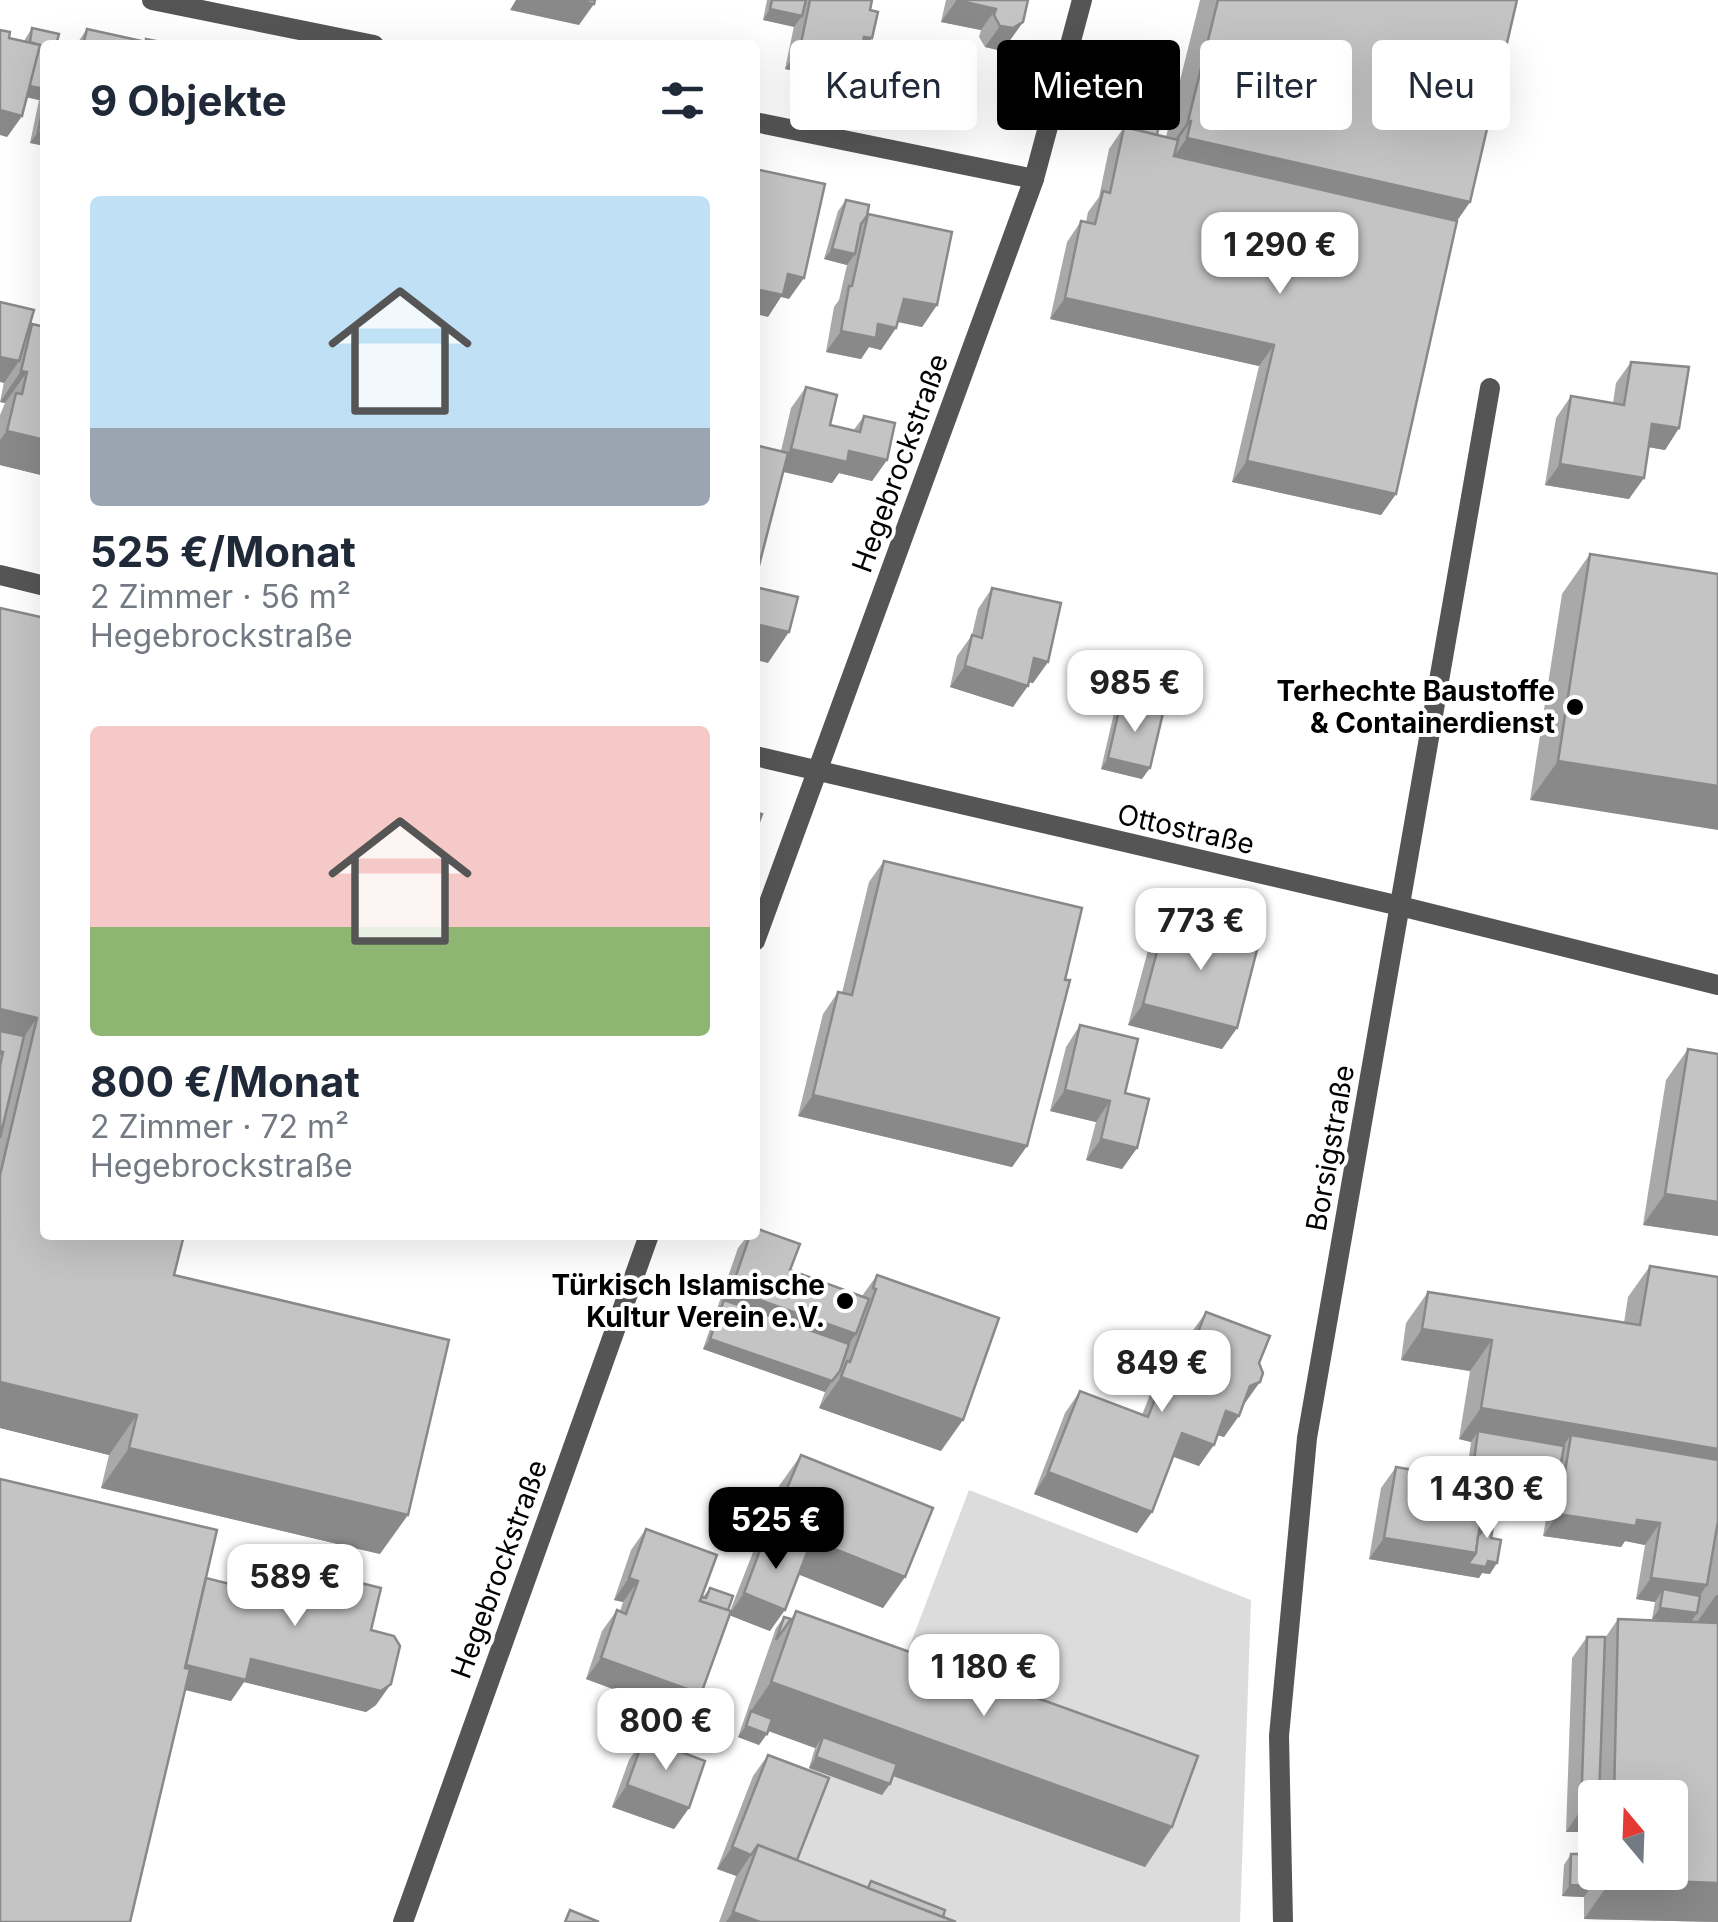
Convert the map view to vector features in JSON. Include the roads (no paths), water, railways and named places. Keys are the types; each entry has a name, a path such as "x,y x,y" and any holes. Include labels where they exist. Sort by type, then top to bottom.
{"street":[{"path":"152,0 349,40"},
{"name":"Hegebrockstraße","path":"760,927 1034,179 1082,0"},
{"path":"760,123 1034,179"},
{"name":"Borsigstraße","path":"1282,1922 1279,1736 1308,1438 1490,388"},
{"path":"0,575 40,585"},
{"name":"Ottostraße","path":"760,757 1400,906 1718,985"},
{"name":"Hegebrockstraße","path":"403,1922 647,1240"}],"place":[{"name":"Terhechte Baustoffe & Containerdienst","path":"1575,707"},
{"name":"Türkisch Islamische Kultur Verein e.V.","path":"845,1301"}]}
